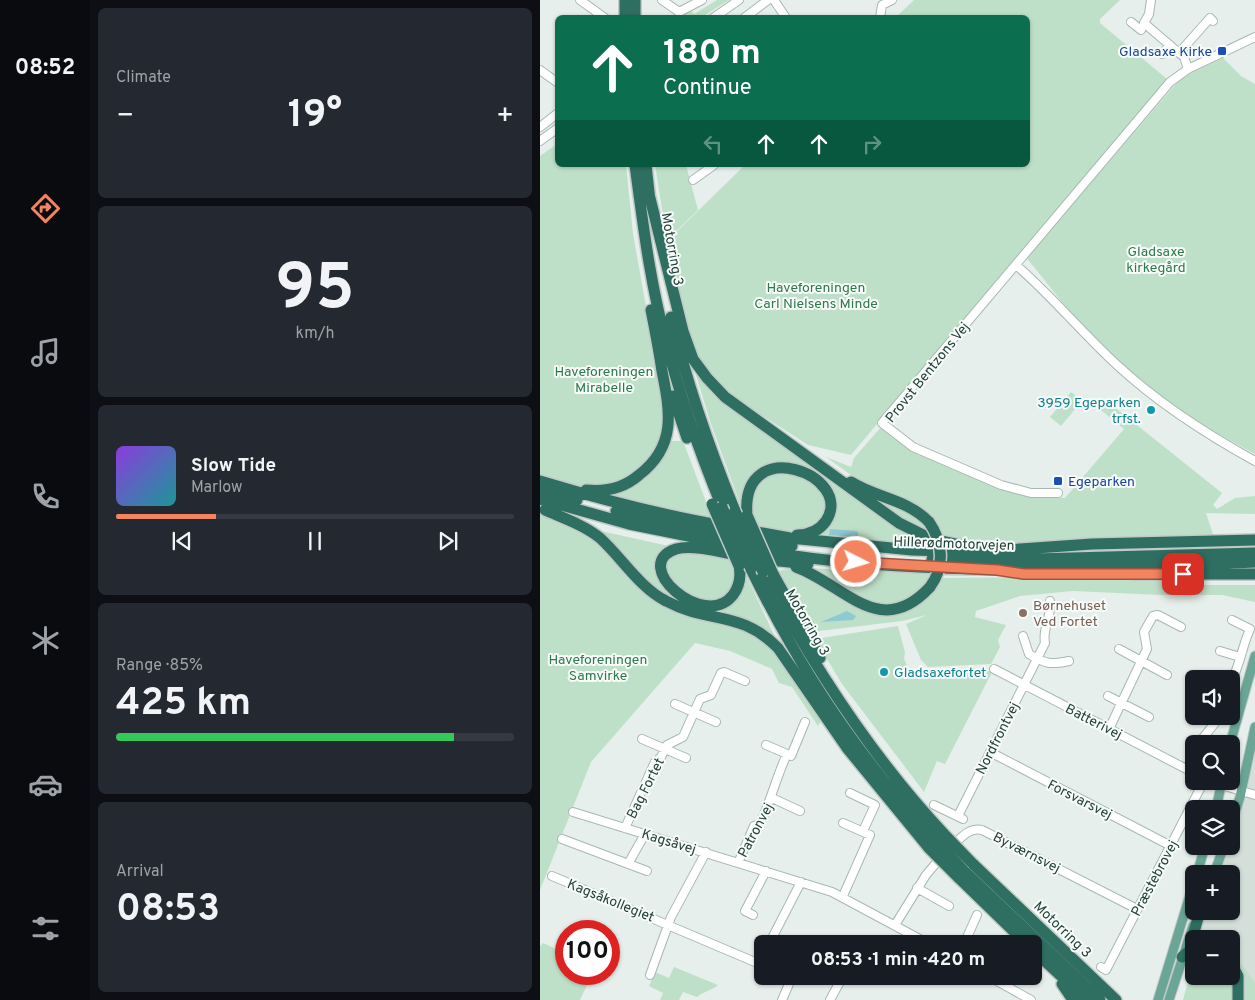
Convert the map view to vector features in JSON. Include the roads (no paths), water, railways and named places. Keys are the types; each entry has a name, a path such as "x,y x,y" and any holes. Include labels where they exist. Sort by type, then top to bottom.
{"highway":[{"path":"625,0 626,15"},
{"path":"635,0 635,15"},
{"name":"Motorring 3","path":"635,167 645,242 665,340 676,378 717,505 768,604 800,660 868,761 936,841 965,871 1100,1000"},
{"name":"Motorring 3","path":"646,167 661,270 689,384 710,450 735,511 768,573 858,728 936,841"},
{"path":"649,194 683,331 694,359 706,378 725,397 882,512 915,532 947,543 999,549"},
{"path":"562,488 597,492 610,490 634,480 654,462 666,439 670,413 647,284 645,242"},
{"path":"657,344 680,419 717,505 739,566 740,578 736,591 726,602 720,605 700,604 672,590 664,582 661,572 662,564 669,553 682,548 706,550 785,563 838,567 890,566"},
{"path":"784,439 853,484 917,511 928,522 938,539 941,557 937,576 922,596 903,607 876,610 860,604 816,575 785,563"},
{"path":"768,573 747,515 747,497 750,489 766,472 786,467 802,471 817,480 826,490 830,503 830,512 825,523 814,533 775,535"},
{"path":"540,481 630,507 775,535 842,545 979,552 999,549 1255,540"},
{"name":"Hillerødmotorvejen","path":"540,490 634,516 681,526 768,542 838,552 967,560 1255,553"},
{"path":"542,506 706,550"},
{"path":"542,506 598,537 648,589 665,601 693,613 737,621 764,634 778,648 848,748 965,871 1018,935"},
{"name":"Hillerødmotorvejen","path":"542,506 708,541 802,556 890,566 997,570 1255,562"},
{"path":"1065,547 1157,550 1188,555"},
{"path":"997,570 1024,574 1255,574"},
{"path":"768,604 780,637 812,696"},
{"name":"Motorring 3","path":"965,871 1050,937 1116,1000"},
{"path":"1050,937 1082,961 1126,1000"},
{"path":"1182,958 1185,955"},
{"path":"1042,959 1087,1000"},
{"path":"1042,961 1061,982 1073,1000"},
{"path":"1238,985 1238,1000"}],"main road":[{"path":"1233,735 1255,656"},
{"path":"1239,800 1255,727"},
{"path":"1158,1000 1185,912"},
{"path":"1169,1000 1196,920"}],"street":[{"path":"580,0 601,15"},
{"path":"662,0 674,11 683,11 701,0"},
{"path":"718,15 740,0"},
{"path":"748,15 768,0"},
{"path":"774,0 784,15"},
{"path":"880,15 882,5 892,0"},
{"path":"1141,27 1149,14 1151,0"},
{"path":"1179,53 1210,18 1213,21"},
{"path":"1131,22 1170,45 1184,57 1188,69"},
{"name":"Provst Bentzons Vej","path":"1058,493 1031,493 1001,485 912,447 882,423 1170,82 1188,69 1255,37"},
{"path":"1162,54 1170,45"},
{"path":"540,70 555,80"},
{"path":"540,127 555,115"},
{"path":"540,141 555,130"},
{"path":"693,180 711,167"},
{"path":"1016,265 1040,286 1128,376 1189,422 1255,461"},
{"name":"Nordfrontvej","path":"934,805 960,818 990,752 1045,643 1043,628 1050,614 1050,601"},
{"path":"1110,729 1147,649 1144,632 1153,616 1158,615 1181,627"},
{"path":"1232,620 1250,629 1240,651 1237,670"},
{"path":"1024,636 1029,654 1037,659 1050,665 1069,661"},
{"path":"1119,649 1167,675"},
{"path":"1220,651 1240,657"},
{"name":"Batterivej","path":"994,669 1185,768"},
{"name":"Bag Fortet","path":"626,828 655,762 667,744 683,737 700,700 711,695 721,673 724,672 745,681"},
{"path":"1108,696 1148,717"},
{"path":"675,704 716,722"},
{"name":"Patronvej","path":"738,863 754,826 760,824 777,785 776,778 787,754 791,756 805,722"},
{"path":"1204,735 1213,729 1215,725"},
{"name":"Bag Fortet","path":"642,739 686,758"},
{"path":"766,745 787,754"},
{"name":"Forsvarsvej","path":"990,752 1171,846"},
{"name":"Præstebrovej","path":"1101,967 1106,970 1199,790"},
{"path":"1242,791 1255,794"},
{"path":"850,793 875,805 863,832"},
{"name":"Patronvej","path":"772,798 800,811"},
{"name":"Kagsåvej","path":"573,812 843,896 913,935"},
{"path":"843,823 870,835 843,896"},
{"name":"Byværnsvej","path":"895,925 934,864 962,836 971,830 977,829 989,833 1137,909"},
{"path":"628,864 645,834"},
{"path":"562,839 647,871"},
{"name":"Kagsåkollegiet","path":"650,975 671,917 706,852"},
{"path":"753,915 745,911 766,871"},
{"name":"Kagsåkollegiet","path":"552,876 670,924 754,961"},
{"path":"774,935 801,882"},
{"path":"917,888 949,906"},
{"path":"968,935 977,915"},
{"path":"782,1000 789,985"},
{"path":"830,1000 838,985"},
{"path":"1004,985 1032,1000"}],"water":[{"path":"830,529 857,531 859,534 855,537 829,535"},
{"path":"847,611 856,616 853,620 821,622"}],"place":[{"name":"Gladsaxe Kirke","path":"1222,51"},
{"name":"3959 Egeparken trfst.","path":"1151,410"},
{"name":"Egeparken","path":"1058,481"},
{"name":"Børnehuset Ved Fortet","path":"1023,613"},
{"name":"Gladsaxefortet","path":"884,672"}],"park label":[{"name":"Gladsaxe kirkegård","path":"1156,260"},
{"name":"Haveforeningen Carl Nielsens Minde","path":"816,296"},
{"name":"Haveforeningen Mirabelle","path":"604,380"},
{"name":"Haveforeningen Samvirke","path":"598,668"}]}
